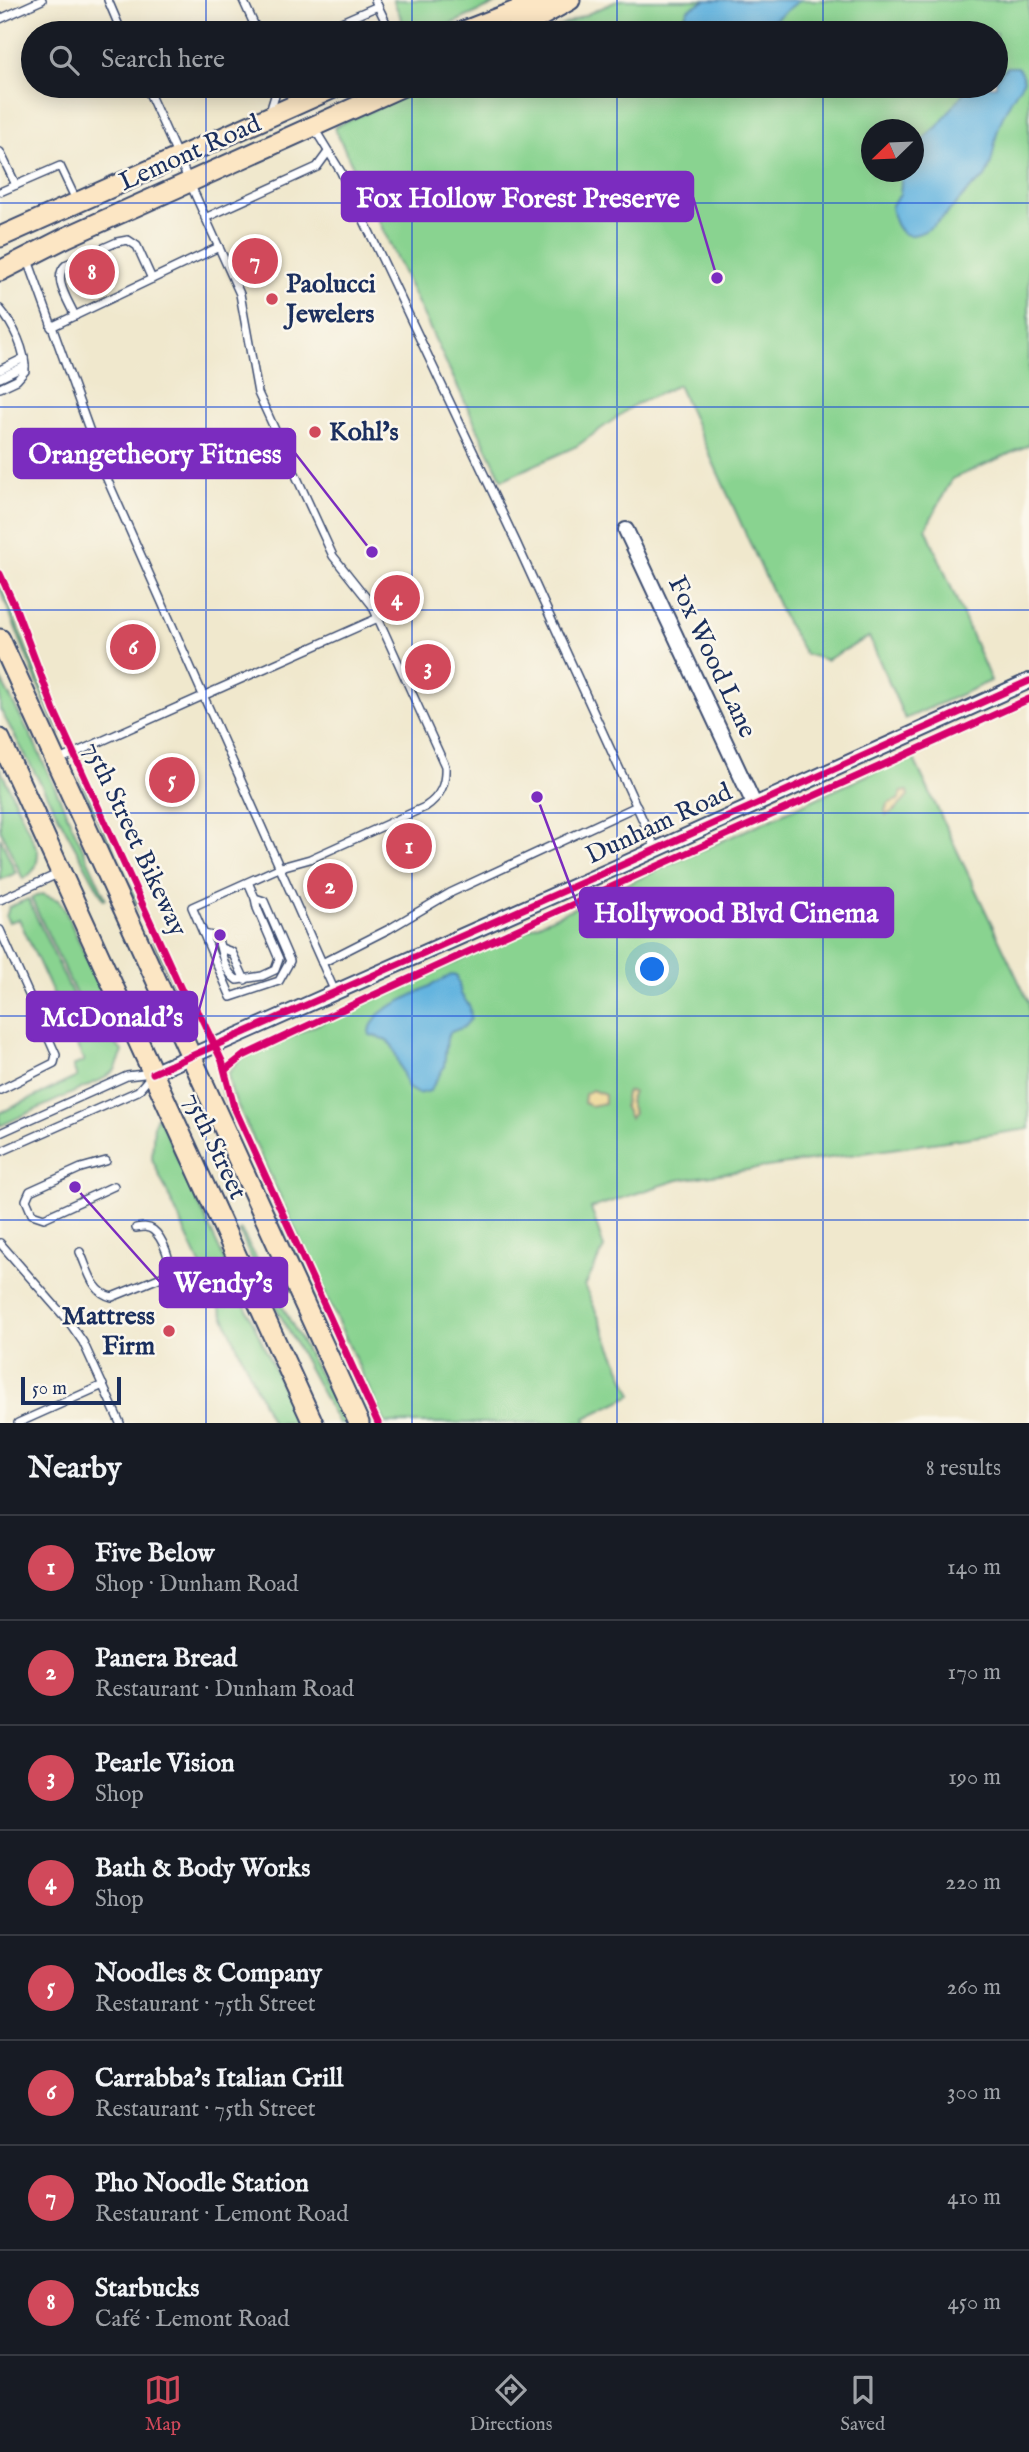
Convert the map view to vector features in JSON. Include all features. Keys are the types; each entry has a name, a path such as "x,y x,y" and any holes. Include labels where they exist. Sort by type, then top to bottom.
{"main road":[{"path":"490,21 544,0"},
{"path":"532,21 570,0"},
{"name":"Lemont Road","path":"0,237 310,98"},
{"name":"Lemont Road","path":"0,271 189,181 377,98"},
{"name":"75th Street","path":"0,639 359,1423"},
{"name":"75th Street","path":"0,739 313,1423"}],"street":[{"name":"Fox Wood Lane","path":"625,530 754,804"},
{"name":"Dunham Road","path":"153,1073 1029,681"}],"lane":[{"path":"0,19 43,0"},
{"path":"108,0 117,21"},
{"path":"243,0 253,21"},
{"path":"340,21 376,3 385,21"},
{"path":"151,98 240,294 258,393 333,556 372,605 445,766 446,779 442,791 425,807 310,859 281,867 192,907 231,997 279,981 290,961 264,901 255,898"},
{"path":"269,118 275,98"},
{"path":"313,127 341,172 510,529 656,849"},
{"path":"0,152 16,185"},
{"path":"205,218 317,167 328,152"},
{"path":"0,192 60,166 77,203"},
{"path":"75,316 60,278 61,268 67,264 117,242 128,240 137,246 152,279"},
{"path":"51,327 219,247"},
{"path":"27,258 107,479 335,992"},
{"path":"0,309 25,362 25,372 17,380 0,387"},
{"path":"0,370 25,362"},
{"path":"0,378 25,362"},
{"path":"56,761 378,618"},
{"path":"322,963 389,929 450,893 637,806"},
{"path":"0,900 61,873"},
{"path":"204,934 216,937 230,976 237,980 275,970 279,959 248,882"},
{"path":"0,930 56,1055 54,1063 47,1068 0,1090"},
{"path":"221,948 232,952 245,980"},
{"path":"0,1133 127,1076 153,1073"},
{"path":"0,1152 138,1091 153,1073"},
{"path":"106,1161 81,1168 30,1191 26,1200 32,1214 44,1218 114,1186"},
{"path":"80,1252 96,1288 106,1296 112,1297 164,1276 168,1273 170,1263 156,1233 144,1227 136,1228"},
{"path":"0,1243 69,1322 83,1342 120,1423"},
{"path":"18,1423 103,1385"}],"green space":[{"path":"393,0 504,0 458,21 403,21"},
{"path":"619,0 1029,0 1029,445 952,479 926,528 991,681 905,719 869,637 826,660 805,654 784,618 678,385 634,405 577,446 502,480 334,127 400,98 1008,98 1008,21 572,21"},
{"path":"0,582 61,735 50,715 0,589"},
{"path":"0,678 34,742 106,899 104,900 0,709"},
{"path":"912,755 1029,1003 1029,1129 678,1180 591,1208 604,1248 585,1286 632,1395 585,1418 587,1423 385,1423 232,1093 228,1074 239,1060"},
{"path":"0,768 38,851 35,868 23,879 0,829"},
{"path":"80,776 179,993 194,1010 187,1016 81,784"},
{"path":"0,837 16,873 0,880"},
{"path":"42,894 58,900 65,910 123,1044 118,1044 106,1030 87,1018 31,898"},
{"path":"28,899 85,1021 104,1032 123,1052 115,1070 103,1079 0,1126 0,1113 77,1077 73,1066 84,1061 19,919 9,922 6,917 9,907"},
{"path":"220,1088 225,1090 376,1423 373,1423"},
{"path":"158,1115 299,1423 272,1423 152,1159 154,1123"},
{"path":"241,1230 346,1423 338,1423 262,1281 239,1231"}],"sand":[{"path":"908,791 909,796 886,815 885,810 889,803 898,800 902,792"},
{"path":"592,1090 605,1095 605,1103 591,1106 584,1103 585,1094"},
{"path":"633,1092 629,1102 634,1113 630,1118 624,1106 626,1093"}],"water":[{"path":"706,0 800,0 773,21 683,21 688,9"},
{"path":"1008,67 1018,67 1024,80 1002,119 986,175 927,230 915,235 905,234 896,225 891,206 900,195 901,182 924,182 924,138 938,126 960,98 1008,98"},
{"path":"453,974 457,976 461,994 470,1007 471,1019 464,1027 451,1032 447,1038 444,1067 430,1091 418,1094 408,1088 393,1047 387,1040 370,1035 369,1030 378,1015 387,1008"}],"cycle path":[{"name":"75th Street Bikeway","path":"0,574 54,710 181,989 199,1013 222,1061 234,1107 378,1423"},
{"path":"153,1073 1029,681"},
{"path":"225,1070 243,1056 341,1010 1029,699"}],"place":[{"name":"Pho Noodle Station","path":"255,261"},
{"name":"Starbucks","path":"92,272"},
{"name":"Fox Hollow Forest Preserve","path":"717,278"},
{"name":"Paolucci Jewelers","path":"272,299"},
{"name":"Kohl's","path":"315,432"},
{"name":"Orangetheory Fitness","path":"372,552"},
{"name":"Bath & Body Works","path":"397,598"},
{"name":"Carrabba's Italian Grill","path":"133,647"},
{"name":"Pearle Vision","path":"428,667"},
{"name":"Noodles & Company","path":"172,780"},
{"name":"Hollywood Blvd Cinema","path":"537,797"},
{"name":"Five Below","path":"409,846"},
{"name":"Panera Bread","path":"330,886"},
{"name":"McDonald's","path":"220,935"},
{"name":"Wendy's","path":"75,1187"},
{"name":"Mattress Firm","path":"169,1331"}]}
